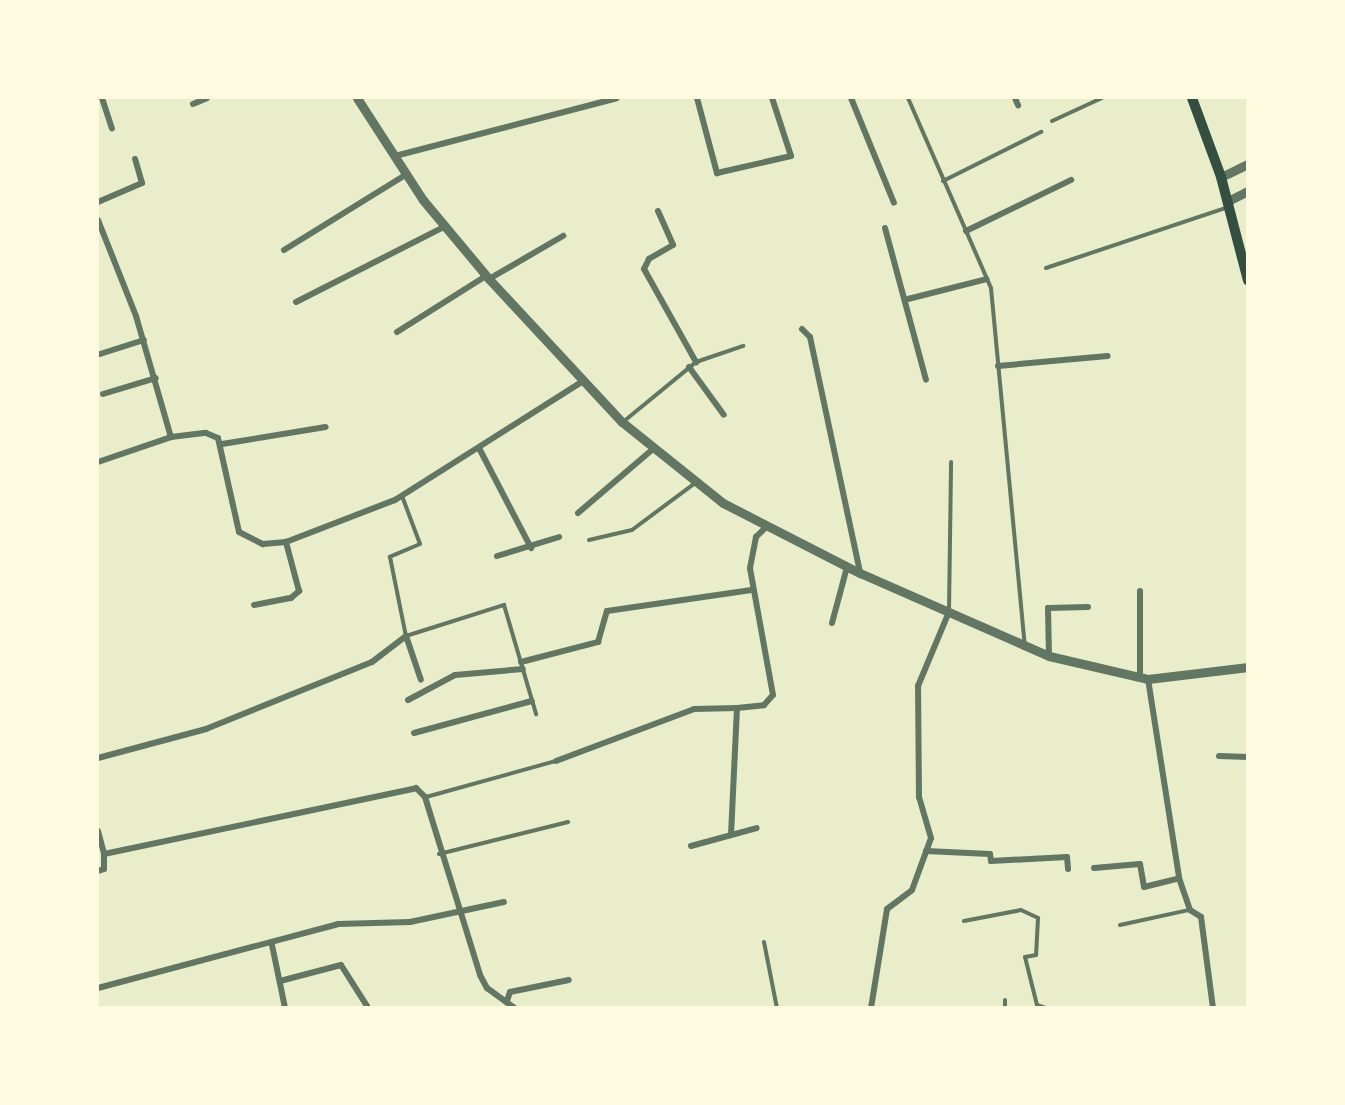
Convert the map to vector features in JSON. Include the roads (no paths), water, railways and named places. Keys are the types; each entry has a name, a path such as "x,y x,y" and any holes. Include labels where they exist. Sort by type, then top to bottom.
{"main road":[{"path":"1192,98 1221,177 1248,281"}],"street":[{"path":"102,98 112,128"},
{"path":"193,104 207,98"},
{"path":"357,98 444,227 488,278 622,422 695,483 766,527 847,567 1049,656 1144,678 1248,667"},
{"path":"395,156 617,98"},
{"path":"697,98 717,174 791,156 772,98"},
{"path":"851,98 894,203"},
{"path":"1015,98 1018,105"},
{"path":"98,202 142,183 135,159"},
{"path":"1221,177 1248,164"},
{"path":"284,250 407,174"},
{"path":"966,231 1071,180"},
{"path":"1228,204 1248,192"},
{"path":"658,211 673,245 649,259 644,269 696,362"},
{"path":"98,220 144,340 171,437"},
{"path":"296,302 444,227"},
{"path":"885,228 908,299 926,380"},
{"path":"397,332 562,236"},
{"path":"98,244 106,241"},
{"path":"908,299 987,279"},
{"path":"802,329 810,337 860,573"},
{"path":"100,354 144,340"},
{"path":"998,366 1108,356"},
{"path":"689,367 724,415"},
{"path":"104,394 156,378"},
{"path":"222,444 239,532 263,544 286,543 402,496 583,381"},
{"path":"98,462 171,437 206,434 222,444 326,427"},
{"path":"479,448 531,548"},
{"path":"578,513 652,449"},
{"path":"556,761 694,709 764,705 773,695 751,590 751,552 766,527"},
{"path":"497,556 531,548 558,537"},
{"path":"254,605 291,598 299,591 286,543"},
{"path":"832,622 847,567"},
{"path":"521,662 598,642 607,611 751,590"},
{"path":"1140,591 1144,678 1179,878 1190,910 1201,917 1213,1008"},
{"path":"1049,656 1048,608 1088,606"},
{"path":"871,1008 887,909 912,890 931,838 919,797 918,686 949,612"},
{"path":"98,758 206,729 372,662 406,636 421,680"},
{"path":"408,700 454,675 523,669"},
{"path":"414,733 532,701"},
{"path":"731,833 737,708"},
{"path":"1219,756 1248,757"},
{"path":"104,854 416,788 425,797 439,854 457,910 487,988 515,1008"},
{"path":"691,846 731,833 757,828"},
{"path":"98,831 104,854 104,869 98,871"},
{"path":"926,851 990,854 991,861 1067,857 1068,869"},
{"path":"1094,868 1140,864 1144,886 1179,878"},
{"path":"98,988 272,945 338,924 410,922 457,910 504,902"},
{"path":"272,945 285,1008"},
{"path":"280,981 341,965 367,1006"},
{"path":"507,1001 510,992 569,980"}],"lane":[{"path":"908,98 987,279 1026,646"},
{"path":"1052,122 1102,98"},
{"path":"943,182 1041,132"},
{"path":"1046,268 1228,204"},
{"path":"622,422 696,362 743,346"},
{"path":"949,612 951,462"},
{"path":"589,540 632,530 695,483"},
{"path":"402,496 420,544 390,557 406,636 504,605 536,714"},
{"path":"425,797 556,761"},
{"path":"439,854 568,822"},
{"path":"964,921 1021,910 1038,918 1036,955 1025,957 1037,1005 1046,1008"},
{"path":"1120,925 1190,910"},
{"path":"764,942 777,1008"},
{"path":"1005,1000 1005,1008"}]}
